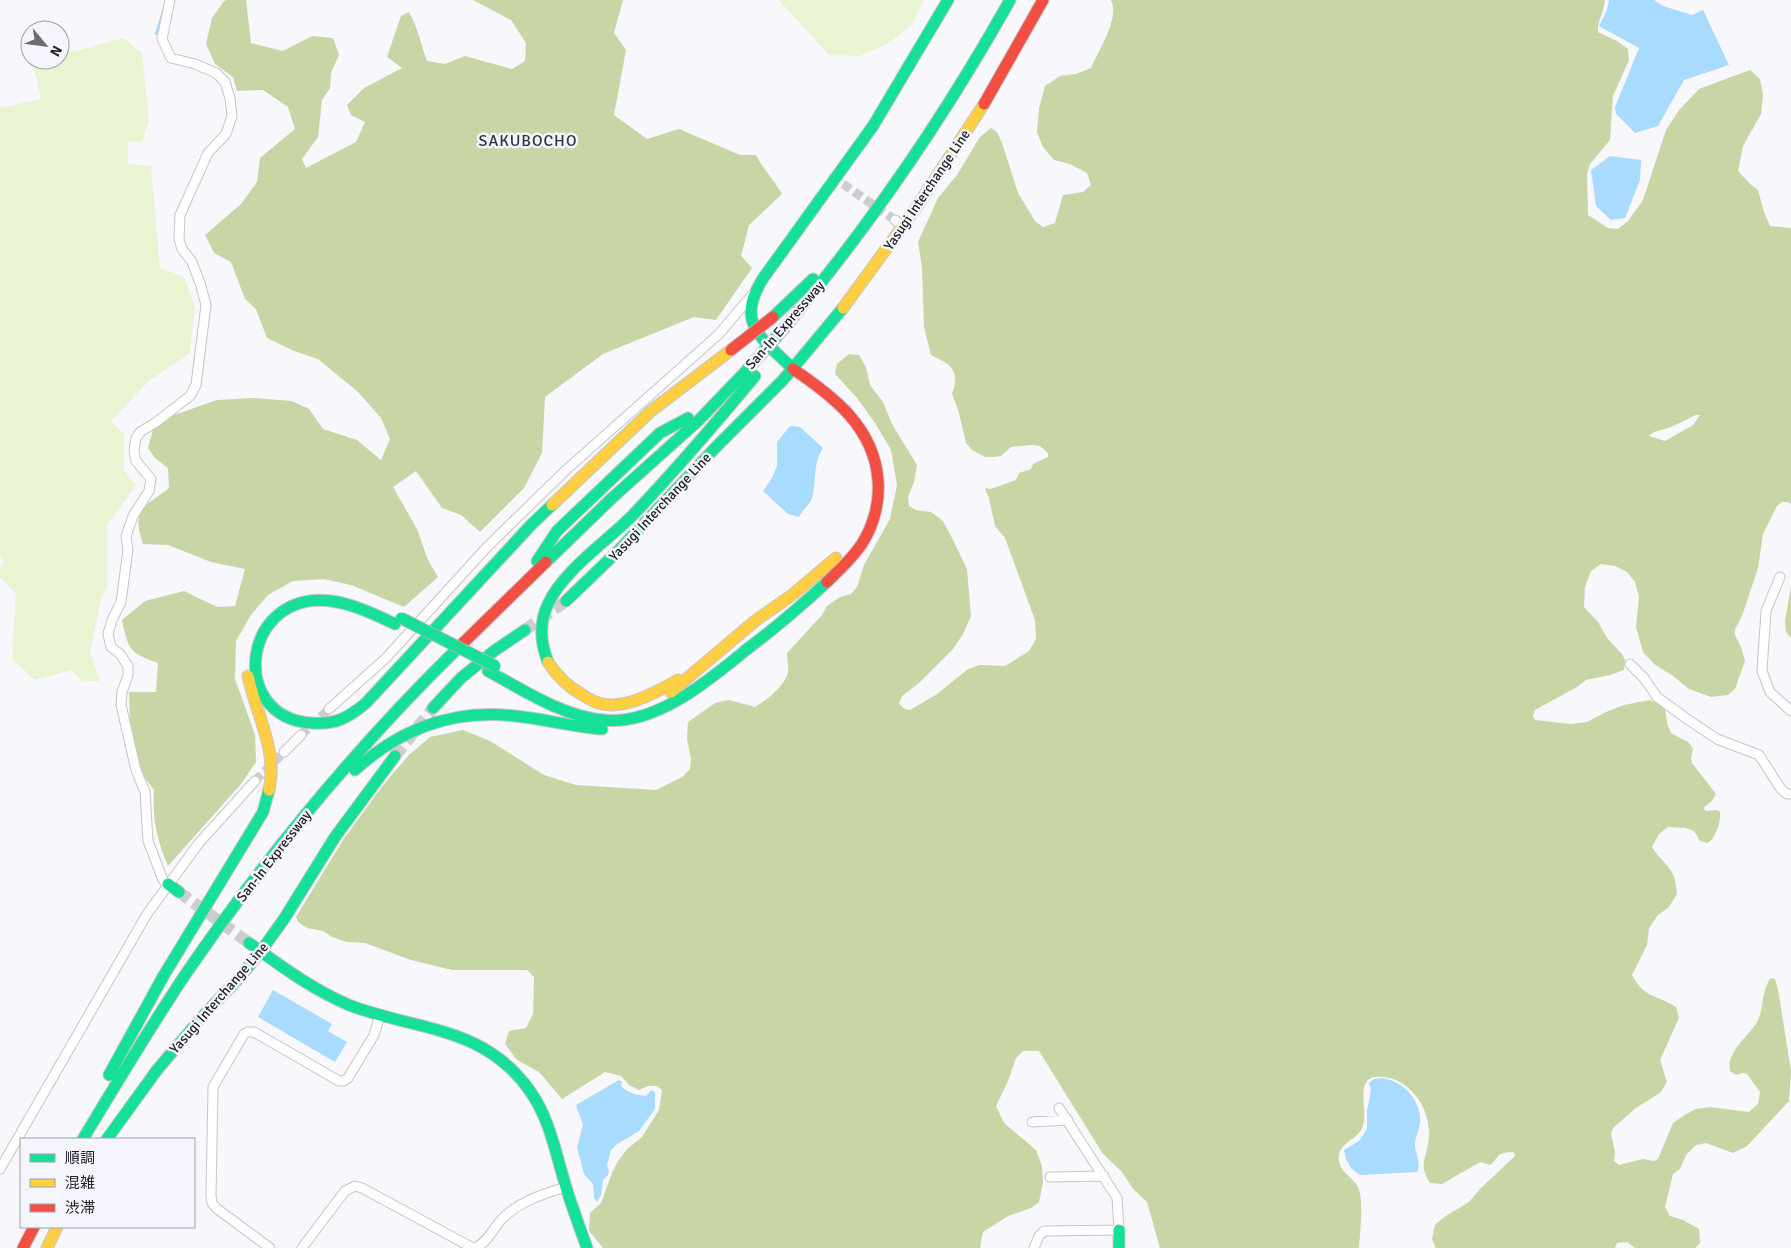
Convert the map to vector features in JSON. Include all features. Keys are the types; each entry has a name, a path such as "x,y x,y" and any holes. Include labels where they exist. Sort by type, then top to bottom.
{"main road":[{"path":"320,797 339,787 357,767 380,749 400,737 443,720 473,715 505,715 591,729 616,730 648,725 676,711 734,660 801,606 844,564 862,543 872,526 879,500 879,474 874,452 864,430 846,408 793,369 760,335 752,324 750,306 755,292 771,268 839,182 948,0"},
{"name":"San-In Expressway","path":"783,324 856,232 923,136 959,79 1004,0"},
{"path":"720,651 679,680 638,700 598,703 570,689 555,675 544,655 541,633 544,614 553,593 572,571 641,506 749,371 783,324 868,224 945,111 1010,0"},
{"name":"Yasugi Interchange Line","path":"566,601 598,572 793,369 825,332 899,223 934,182 983,106 1025,35 1043,0"},
{"path":"398,621 345,603 319,600 296,603 275,615 262,632 254,656 257,681 269,704 285,716 305,724 326,724 348,717 366,703 526,531 651,411 731,350 783,324"},
{"path":"77,1138 132,1031 174,957 263,812 270,786 272,767 269,742 249,685 246,664 249,641 267,611 286,599 304,594 323,592 366,602 398,621 491,668 566,702 593,711 615,713 639,709 661,700 755,621 792,596 841,554 856,537 864,522 871,499 872,478 867,455 857,434 844,419 806,388 793,369"},
{"name":"San-In Expressway","path":"692,421 749,371"},
{"path":"529,577 557,532 602,487 660,433 692,421"},
{"path":"529,577 571,547 679,445 692,421"},
{"name":"San-In Expressway","path":"84,1138 143,1039 185,975 228,914 284,841 320,797 395,713 529,577"},
{"path":"433,708 461,678 494,651 525,630"},
{"path":"491,668 566,710 591,718 616,721 647,715 672,704 734,660"},
{"name":"Yasugi Interchange Line","path":"108,1138 157,1070 261,951 284,919 335,837 395,756"},
{"path":"168,884 179,892"},
{"path":"249,943 327,995 380,1015 452,1033 477,1044 506,1064 525,1084 543,1115 587,1248"},
{"path":"47,1248 57,1228"},
{"path":"23,1248 32,1230"},
{"path":"1119,1230 1120,1248"}],"street":[{"path":"168,884 163,880 148,841 145,792 136,770 121,706 122,692 128,675 128,666 120,654 111,647 108,634 112,620 121,602 128,550 126,536 133,516 150,490 151,479 136,461 134,451 136,438 140,432 190,396 196,385 206,305 192,262 182,249 179,239 180,215 208,153 226,134 232,116 230,98 225,82 216,74 195,64 172,58 168,52 162,39 170,0"},
{"path":"329,709 386,658 488,546 566,470 718,334 755,292"},
{"path":"1780,578 1766,612 1762,671 1770,692 1791,711"},
{"path":"1630,664 1644,678 1657,696 1687,719 1717,739 1762,757 1781,789 1787,794 1791,794"},
{"path":"284,752 301,736"},
{"path":"0,1169 147,914 198,843 255,781"},
{"path":"270,1248 212,1203 213,1087 244,1034 248,1032 254,1032 339,1081 344,1081 348,1078 374,1035 380,1015"},
{"path":"1034,1248 1039,1236 1044,1231 1119,1230 1117,1198 1059,1108"},
{"path":"1032,1122 1068,1120"},
{"path":"1050,1177 1104,1176"},
{"path":"302,1248 345,1190 355,1186 476,1248 482,1244 502,1218 514,1208 532,1198 566,1187"}],"green space":[{"path":"226,0 246,0 251,43 283,51 312,36 333,38 339,55 331,73 330,88 322,100 318,137 302,159 306,168 356,142 365,122 351,115 347,105 364,88 402,68 387,57 401,16 409,12 427,61 445,64 465,56 512,69 525,61 526,43 511,20 473,0 623,0 614,33 626,50 614,115 647,139 679,129 740,155 756,155 782,194 749,225 741,256 752,268 716,320 694,317 603,354 545,397 542,453 524,488 480,532 461,515 442,508 416,471 393,487 417,529 428,560 438,577 404,607 351,585 324,579 293,581 268,595 251,615 236,641 235,679 255,735 256,762 241,784 168,866 156,829 154,790 141,773 130,721 129,692 156,692 158,663 141,656 132,649 126,638 122,620 145,601 184,591 217,607 235,606 245,569 211,562 168,545 143,544 138,522 139,515 147,505 169,488 168,468 155,458 148,448 153,430 174,415 217,400 253,398 292,401 309,409 323,429 357,440 381,460 390,439 381,418 358,392 318,359 294,351 267,338 256,309 245,299 231,262 214,253 205,235 241,204 257,182 260,158 295,129 288,107 263,90 237,91 233,77 215,64 206,44 212,18"},
{"path":"779,0 923,0 911,25 889,43 860,56 829,55"},
{"path":"1111,0 1605,0 1598,32 1617,41 1628,49 1629,60 1613,96 1610,140 1590,164 1587,174 1588,215 1608,228 1618,229 1628,221 1643,200 1666,130 1680,109 1699,89 1750,70 1760,79 1763,95 1761,114 1743,146 1738,171 1758,190 1770,226 1791,228 1791,504 1782,502 1777,506 1763,534 1758,568 1742,616 1735,629 1735,635 1745,661 1735,689 1728,695 1711,697 1689,689 1654,664 1643,652 1636,627 1639,597 1635,582 1627,572 1615,566 1601,564 1591,571 1585,587 1584,607 1598,622 1607,638 1622,654 1625,660 1624,670 1586,680 1535,710 1533,716 1535,720 1571,724 1587,722 1624,705 1650,700 1665,707 1667,723 1671,733 1688,742 1693,748 1692,763 1716,794 1712,801 1703,808 1706,811 1717,810 1720,812 1717,829 1708,843 1700,841 1694,831 1685,828 1668,827 1659,834 1652,847 1672,873 1677,894 1669,907 1658,915 1649,928 1647,945 1632,975 1646,992 1676,1007 1679,1018 1660,1060 1667,1082 1661,1092 1636,1108 1613,1128 1611,1134 1615,1152 1614,1161 1619,1165 1643,1159 1654,1161 1658,1159 1673,1123 1696,1109 1710,1107 1749,1112 1758,1104 1760,1092 1747,1074 1736,1075 1730,1071 1730,1064 1734,1051 1757,1022 1768,983 1771,978 1775,979 1791,1071 1789,1101 1747,1146 1733,1153 1706,1143 1696,1145 1686,1155 1680,1169 1673,1174 1665,1207 1670,1216 1683,1220 1699,1229 1700,1243 1695,1248 1635,1248 1627,1242 1617,1243 1615,1248 1436,1248 1432,1239 1435,1225 1444,1217 1469,1202 1515,1154 1507,1152 1501,1154 1490,1165 1480,1162 1442,1184 1430,1183 1424,1167 1428,1144 1428,1121 1422,1105 1402,1083 1389,1078 1376,1077 1369,1079 1365,1085 1362,1128 1360,1132 1342,1147 1339,1156 1340,1166 1356,1183 1360,1192 1359,1248 1160,1248 1147,1202 1134,1190 1121,1171 1103,1154 1039,1051 1023,1051 1016,1058 996,1106 1004,1123 1036,1150 1042,1166 1043,1182 1039,1202 1031,1208 1008,1216 983,1232 980,1248 603,1248 589,1231 590,1213 601,1203 618,1161 627,1149 642,1137 659,1110 662,1090 657,1086 648,1086 639,1090 629,1085 621,1076 605,1072 562,1099 539,1072 517,1060 505,1044 509,1031 526,1028 533,1014 534,977 527,970 452,970 411,960 365,943 347,942 332,937 323,931 307,928 298,922 296,917 343,840 383,785 409,755 430,737 463,730 490,741 544,775 576,785 656,790 682,777 690,769 691,759 687,739 688,722 715,703 729,700 755,707 779,688 788,673 787,653 822,615 827,606 840,597 851,594 857,587 864,565 890,519 897,485 891,450 857,398 835,374 837,364 849,354 859,355 866,367 870,385 883,402 892,424 917,465 914,482 908,497 909,506 916,510 931,512 943,521 967,569 971,616 963,634 953,649 919,683 902,696 899,703 903,708 910,710 937,694 968,669 980,665 1005,666 1029,651 1036,639 1035,620 1005,538 995,526 989,498 985,489 991,489 1016,480 1019,473 1031,469 1033,464 1048,457 1048,453 1040,446 1032,445 1011,447 1001,456 985,457 972,450 966,443 952,393 955,385 954,373 950,366 931,355 924,327 922,268 918,242 938,198 957,175 980,137 991,128 997,132 1002,143 1018,193 1035,221 1043,227 1055,223 1063,195 1083,192 1091,185 1087,173 1070,164 1054,160 1043,147 1037,132 1039,108 1045,86 1060,76 1076,74 1091,68 1111,25 1113,7","holes":["1700,415 1693,425 1665,441 1649,436 1654,432"]},
{"path":"123,38 142,53 149,120 142,142 128,142 128,164 151,166 160,268 184,277 195,307 190,353 150,380 111,421 124,434 124,470 136,485 107,525 107,588 101,599 90,652 100,681 83,681 71,670 35,680 12,658 16,594 0,577 0,566 4,563 0,555 0,108 41,99 34,70 70,70 70,52"},
{"path":"1791,586 1791,638 1786,632 1785,621"}],"water":[{"path":"1609,0 1654,0 1663,6 1692,15 1703,10 1729,65 1684,80 1658,126 1635,133 1616,114 1615,107 1639,48 1599,26 1607,10"},
{"path":"1610,156 1641,160 1640,180 1625,218 1611,220 1596,206 1591,170"},
{"path":"790,426 800,427 823,448 817,461 812,498 799,517 788,514 763,491 772,478 777,466 777,442"},
{"path":"273,990 332,1024 328,1031 347,1042 335,1062 258,1017"},
{"path":"1381,1078 1404,1087 1418,1107 1420,1123 1415,1142 1419,1164 1417,1172 1361,1175 1351,1168 1346,1158 1344,1150 1359,1141 1367,1129 1367,1111 1371,1090 1369,1083 1374,1079"},
{"path":"619,1080 622,1082 621,1086 632,1093 646,1096 651,1090 655,1092 655,1109 639,1131 611,1150 607,1165 608,1175 603,1180 601,1195 597,1202 594,1198 593,1184 584,1174 577,1147 583,1125 576,1105"}],"waterway":[{"path":"156,34 165,5"}],"tunnel":[{"path":"843,184 895,220"},
{"path":"525,630 566,601"},
{"path":"395,756 433,708"},
{"path":"301,735 329,709"},
{"path":"255,781 284,752"},
{"path":"179,892 249,943"}],"traffic: fast":[{"path":"793,369 771,348 755,328 751,306 755,293 764,277 873,126 948,0"},
{"path":"786,326 848,248 906,168 960,86 1010,0"},
{"path":"773,317 813,279"},
{"path":"566,601 619,550 715,448 783,380 843,308"},
{"path":"747,370 786,326"},
{"path":"546,562 612,498 698,421 747,370"},
{"path":"548,662 543,647 542,625 545,611 555,592 574,569 622,526 648,499 755,376"},
{"path":"537,561 557,531 660,433 688,418"},
{"path":"395,624 355,607 331,601 301,603 279,615 263,633 256,656 257,679 266,700 284,716 311,723 334,722 353,713 366,703 532,524 552,505"},
{"path":"488,671 543,701 588,718 623,720 642,716 680,699 715,675 777,626 827,582"},
{"path":"401,618 495,666"},
{"path":"433,708 461,678 494,651 525,630"},
{"path":"84,1138 185,975 247,888 348,764 458,648"},
{"path":"355,770 390,743 409,733 449,719 492,715 515,716 602,729"},
{"path":"108,1138 157,1070 261,951 284,919 335,837 395,756"},
{"path":"109,1075 164,975 263,812 269,790"},
{"path":"168,884 179,892"},
{"path":"249,943 298,977 336,999 349,1005 447,1033 470,1042 492,1053 512,1069 530,1091 543,1113 568,1195 587,1248"},
{"path":"1119,1230 1119,1248"}],"traffic: slow":[{"path":"843,308 916,208 984,104"},
{"path":"552,505 651,411 731,350"},
{"path":"671,692 755,621 792,595 836,558"},
{"path":"548,662 571,688 598,703 608,705 640,699 678,680"},
{"path":"248,676 265,732 271,761 269,790"},
{"path":"47,1248 57,1228"}],"traffic: jam":[{"path":"984,104 1043,0"},
{"path":"731,350 773,317"},
{"path":"793,369 823,390 849,415 869,444 875,461 878,488 873,520 867,535 855,553 827,582"},
{"path":"458,648 546,562"},
{"path":"23,1248 33,1228"}],"district":[{"name":"SAKUBOCHO","path":"528,141"}]}
